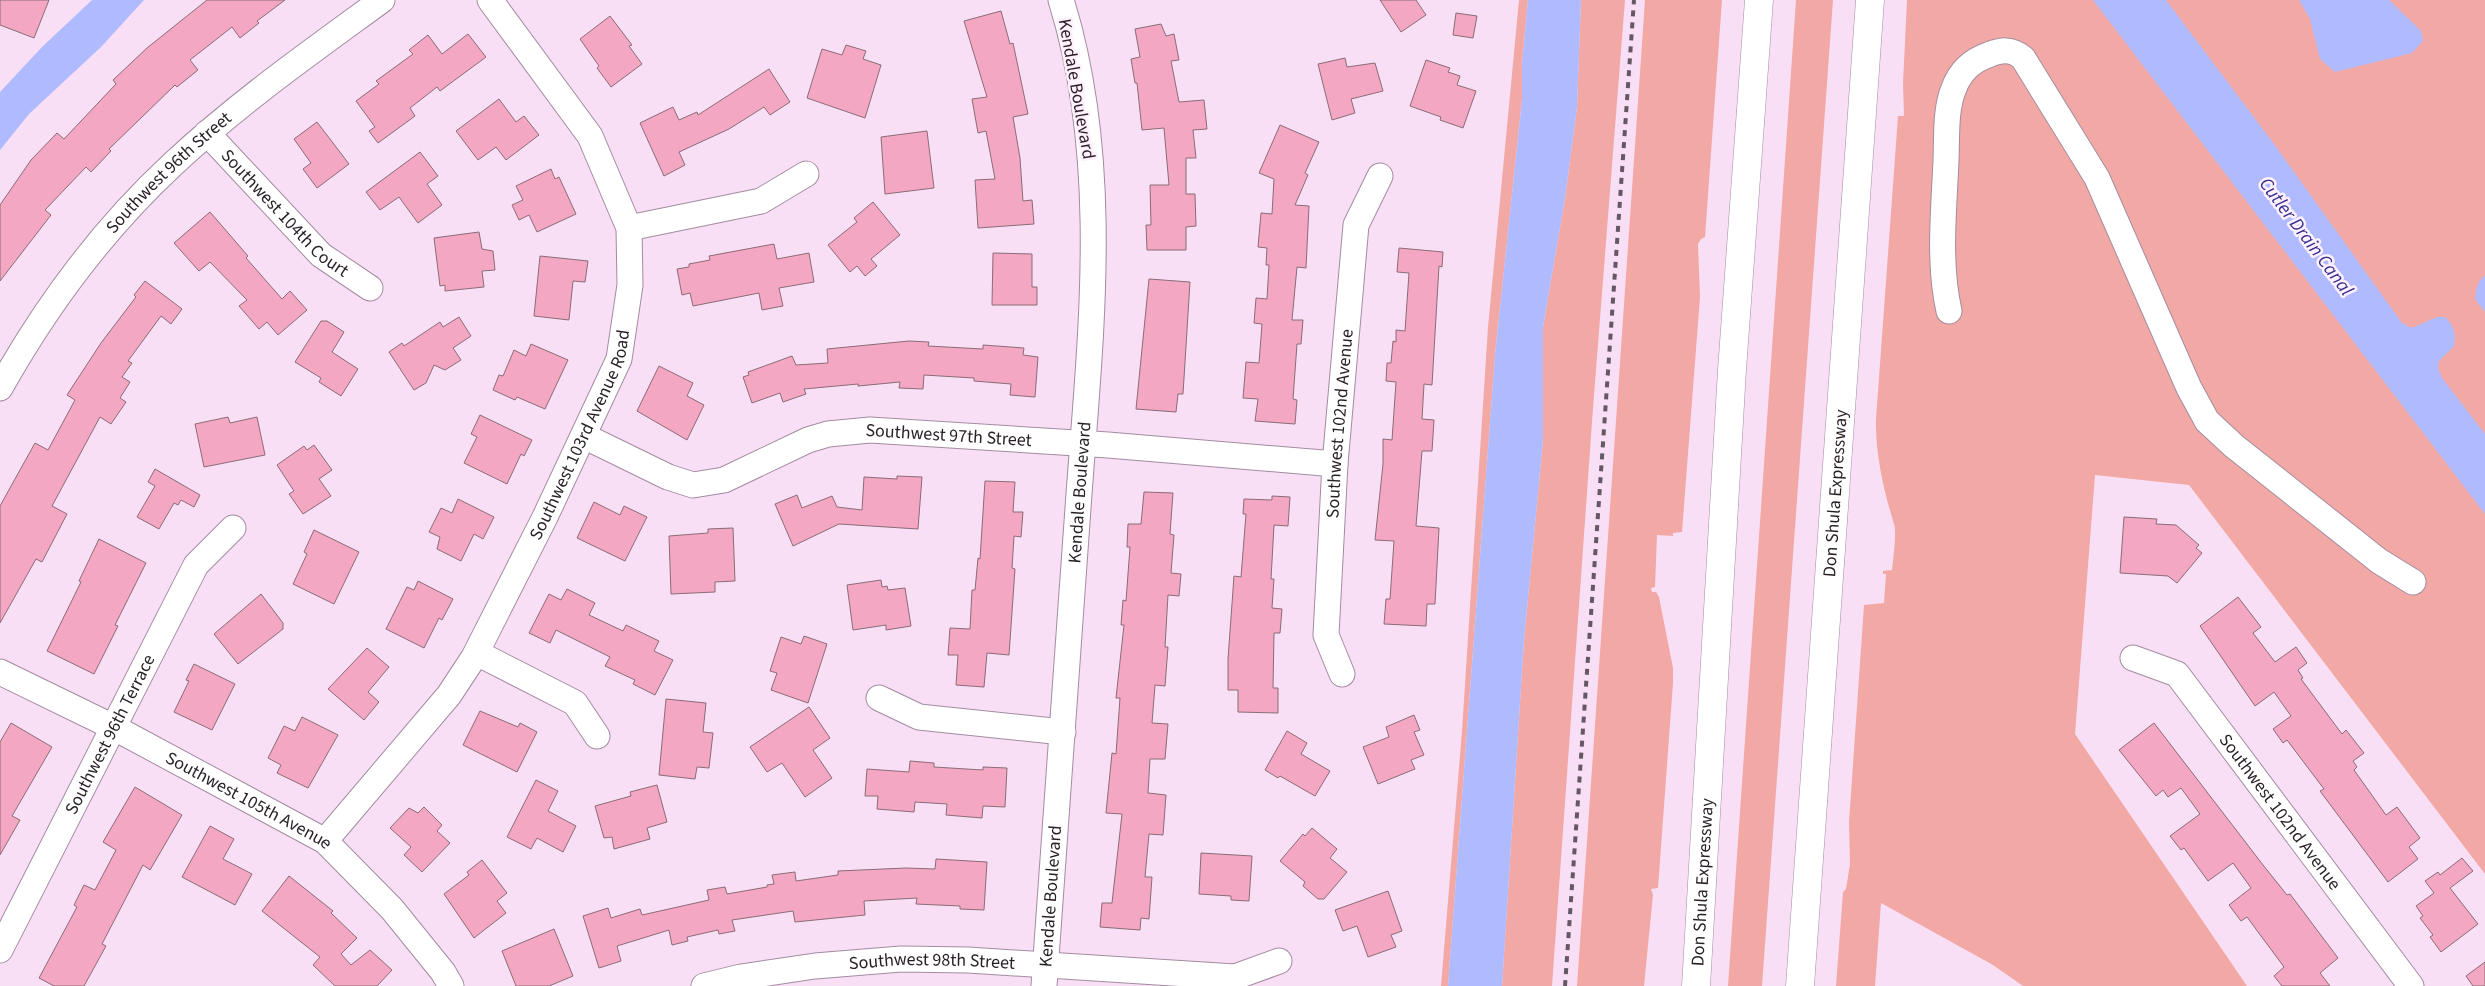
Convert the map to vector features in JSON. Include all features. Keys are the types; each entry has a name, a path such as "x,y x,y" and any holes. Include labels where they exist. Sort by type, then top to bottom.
{"highway":[{"name":"Don Shula Expressway","path":"1696,986 1732,370 1759,0"},
{"name":"Don Shula Expressway","path":"1800,986 1870,0"},
{"path":"1683,986 1700,917"}],"street":[{"name":"Southwest 96th Street","path":"0,388 40,323 89,257 146,191 207,133 268,84 382,0"},
{"name":"Southwest 103rd Avenue Road","path":"325,842 449,695 477,653 584,436 619,359 630,286 629,228 590,136 490,0"},
{"name":"Kendale Boulevard","path":"1044,976 1063,732 1092,285 1092,183 1081,88 1061,0"},
{"path":"1949,311 1944,276 1943,234 1947,134 1952,95 1962,72 1971,63 2001,50 2013,51 2023,58 2097,178 2189,388 2207,421 2234,446 2318,514 2379,561 2413,582"},
{"name":"Southwest 104th Court","path":"207,133 321,255 370,288"},
{"path":"629,228 761,201 806,174"},
{"name":"Southwest 102nd Avenue","path":"1342,674 1326,635 1336,464 1356,225 1380,176"},
{"name":"Southwest 97th Street","path":"584,436 668,477 693,485 724,480 808,440 847,432 892,430 1083,443 1336,464"},
{"name":"Southwest 96th Terrace","path":"0,950 196,565 233,528"},
{"path":"477,653 575,703 597,736"},
{"name":"Southwest 102nd Avenue","path":"2133,658 2177,674 2411,986"},
{"name":"Southwest 105th Avenue","path":"0,672 113,727 325,842 392,909 443,972 451,986"},
{"path":"879,698 919,718 1063,732"},
{"name":"Southwest 98th Street","path":"704,986 741,977 815,966 892,960 937,959 1044,976 1235,977 1279,961"}],"shaded area":[{"path":"1519,0 1528,0 1522,65 1522,100 1495,355 1448,986 1441,986 1462,731 1488,327"},
{"path":"1581,0 1625,0 1593,408 1552,986 1502,986 1524,640 1543,440 1543,327 1565,198 1577,107"},
{"path":"1645,0 1722,0 1705,237 1698,244 1700,297 1682,532 1673,533 1673,536 1657,535 1655,587 1651,588 1652,592 1656,592 1659,597 1673,668 1673,683 1658,888 1651,889 1653,895 1644,986 1577,986"},
{"path":"1796,0 1833,0 1762,986 1728,986"},
{"path":"1907,0 2485,0 2485,874 2189,485 2095,475 2075,734 2247,986 2023,986 1993,965 1881,903 1875,986 1836,986 1843,892 1846,889 1850,864 1849,822 1864,605 1884,603 1886,574 1883,574 1883,571 1892,570 1895,546 1895,527 1879,459 1876,419 1898,116 1904,116 1903,83"}],"water":[{"path":"92,0 144,0 101,47 29,114 0,150 0,92 42,47"},
{"path":"1528,0 1581,0 1577,107 1565,198 1543,327 1543,440 1524,640 1502,986 1448,986 1495,355 1522,100 1522,65"},
{"name":"Cutler Drain Canal","path":"2093,0 2166,0 2274,144 2402,323 2412,328 2437,317 2445,317 2448,320 2454,330 2454,346 2439,361 2438,368 2442,378 2485,434 2485,514"},
{"path":"2299,0 2389,0 2421,31 2423,41 2412,53 2335,72 2320,59 2310,19"},
{"path":"2485,275 2485,312 2475,299 2477,286"}],"building":[{"path":"0,0 49,0 34,38 0,25"},
{"path":"207,0 285,0 257,21 259,23 240,38 232,27 190,60 198,70 177,87 175,85 109,149 111,151 91,172 86,167 45,210 51,215 0,281 0,205 31,160 57,133 64,139 116,84 113,80 147,48"},
{"path":"1380,0 1416,0 1426,15 1401,32"},
{"path":"1001,11 1010,44 1013,43 1028,114 1013,117 1020,158 1023,201 1032,200 1034,224 978,228 975,180 995,179 986,131 978,133 972,99 987,97 964,21"},
{"path":"1456,13 1477,16 1473,38 1453,35"},
{"path":"610,16 632,45 629,46 642,64 611,87 580,39"},
{"path":"1161,24 1166,36 1174,34 1179,60 1171,61 1179,102 1204,100 1207,129 1193,130 1196,158 1186,158 1186,194 1195,194 1196,226 1186,227 1186,250 1147,250 1146,225 1151,225 1150,185 1169,185 1164,128 1142,130 1137,83 1135,83 1131,59 1140,57 1135,29"},
{"path":"468,34 486,57 440,91 437,87 410,108 415,116 378,143 369,131 375,127 356,101 379,84 376,81 413,54 409,50 428,35 442,54"},
{"path":"846,45 866,51 863,59 881,65 865,118 807,98 822,49 842,55"},
{"path":"1345,58 1347,67 1375,63 1383,91 1351,99 1355,113 1332,120 1318,64"},
{"path":"1426,60 1450,68 1448,72 1460,76 1457,85 1476,91 1463,128 1440,120 1441,117 1410,106"},
{"path":"769,69 790,102 770,115 764,107 729,129 679,152 685,165 664,176 640,123 673,107 679,120 697,112 698,115"},
{"path":"499,99 516,122 524,116 539,135 506,160 496,147 478,160 456,131"},
{"path":"317,122 349,164 317,188 303,169 311,163 294,139"},
{"path":"1280,125 1319,142 1305,173 1308,175 1295,205 1309,206 1306,268 1297,267 1292,320 1303,320 1301,344 1297,344 1293,399 1297,400 1295,424 1255,421 1258,399 1243,398 1246,362 1259,363 1262,324 1254,323 1256,298 1267,299 1269,265 1266,265 1267,248 1258,247 1261,213 1272,214 1274,179 1259,173"},
{"path":"927,131 934,188 885,194 881,137"},
{"path":"420,152 438,176 427,184 442,205 418,223 399,197 380,210 366,192"},
{"path":"551,169 555,179 559,177 576,214 537,232 529,215 519,220 512,205 523,200 516,186"},
{"path":"873,202 900,235 871,259 877,266 865,276 857,266 850,272 828,245 857,222 854,218"},
{"path":"210,212 248,256 246,258 282,299 290,291 307,310 278,335 267,322 259,329 239,306 247,300 210,262 199,271 174,243"},
{"path":"479,232 482,249 493,251 495,270 482,271 484,287 445,291 445,285 440,286 434,238"},
{"path":"774,244 777,259 809,253 814,282 779,288 783,306 762,310 759,293 693,306 690,293 682,295 677,269 689,267 689,264 710,260 709,256"},
{"path":"1399,248 1443,252 1442,267 1439,266 1432,385 1424,384 1422,419 1434,420 1432,451 1422,451 1416,526 1439,528 1435,604 1427,604 1426,626 1384,624 1386,599 1390,599 1394,541 1375,540 1383,464 1383,439 1392,440 1396,382 1386,381 1387,363 1391,363 1393,341 1396,342 1396,330 1405,331 1409,273 1397,272"},
{"path":"993,253 1032,254 1032,287 1037,287 1037,305 992,305"},
{"path":"540,256 588,261 585,282 573,281 569,320 534,316"},
{"path":"1149,279 1190,282 1183,394 1178,394 1176,412 1136,409"},
{"path":"145,281 182,309 171,324 161,316 128,361 132,363 122,377 130,382 120,398 126,402 111,424 100,417 52,506 67,514 42,562 36,559 0,623 0,506 35,443 48,450 75,400 67,395 101,343 136,297 134,295"},
{"path":"459,317 471,336 453,348 461,360 445,370 434,365 426,383 414,390 389,352 402,343 404,346 440,322 443,327"},
{"path":"321,321 327,321 344,332 332,352 358,369 341,396 319,382 321,378 295,362"},
{"path":"909,341 929,342 928,346 983,349 983,345 1024,348 1023,355 1038,357 1035,397 1010,395 1011,384 974,381 974,378 924,375 923,389 899,388 900,382 858,386 858,384 804,389 806,394 783,402 780,393 752,403 743,377 749,375 748,372 792,356 796,365 828,363 827,349"},
{"path":"531,344 568,360 545,409 517,397 515,400 493,390 499,375 503,376 514,350 526,356"},
{"path":"659,366 693,383 687,396 704,405 687,440 637,411"},
{"path":"480,415 532,440 524,456 521,454 507,484 464,463 477,437 471,434"},
{"path":"228,417 230,423 257,417 265,455 204,467 195,424"},
{"path":"314,445 332,470 319,479 331,496 303,514 289,494 294,491 277,465 304,446 307,450"},
{"path":"155,469 200,495 194,507 181,500 178,505 174,503 159,529 137,517 155,486 148,482"},
{"path":"897,476 922,477 918,529 839,524 793,546 775,504 797,495 802,508 832,496 837,507 862,510 864,477 897,479"},
{"path":"985,481 1015,482 1013,512 1023,512 1021,537 1014,536 1012,568 1015,569 1009,655 987,653 984,687 956,685 958,655 948,655 950,628 970,629 972,590 975,590 978,558 980,559"},
{"path":"1144,492 1173,493 1170,534 1174,535 1171,573 1181,574 1179,596 1168,595 1165,647 1168,647 1165,686 1155,685 1152,723 1168,724 1165,759 1150,759 1148,793 1166,795 1163,835 1149,834 1145,877 1152,877 1149,919 1141,918 1140,930 1100,927 1102,903 1112,903 1122,814 1106,813 1112,753 1116,754 1120,698 1116,698 1124,625 1121,625 1123,600 1126,601 1130,547 1127,547 1128,524 1141,524"},
{"path":"1272,496 1290,497 1288,526 1274,525 1271,579 1274,579 1272,608 1282,609 1280,633 1274,633 1273,688 1278,688 1278,713 1238,712 1238,690 1228,690 1228,659 1234,576 1241,577 1246,514 1243,514 1244,499 1272,500"},
{"path":"458,499 494,517 483,539 474,534 461,561 437,549 440,537 429,532 441,508 452,513"},
{"path":"594,502 620,515 624,506 647,517 625,561 577,538"},
{"path":"2124,517 2157,519 2156,524 2176,525 2199,545 2196,548 2202,553 2177,583 2168,576 2120,573"},
{"path":"733,528 735,581 715,582 715,592 671,594 669,536 708,533 708,529"},
{"path":"314,530 359,552 334,604 293,584 307,554 304,552"},
{"path":"99,539 146,563 115,625 118,626 94,674 47,651 81,582 79,581"},
{"path":"881,580 882,587 887,586 888,590 905,588 911,626 886,630 886,625 853,630 847,585"},
{"path":"418,581 453,599 442,620 439,618 424,648 386,629 407,587 414,590"},
{"path":"567,589 595,603 589,615 623,631 626,625 659,641 654,651 673,660 655,695 633,684 635,680 605,666 610,657 556,630 550,643 529,633 549,594 561,600"},
{"path":"261,594 283,623 283,629 238,664 214,634"},
{"path":"2238,597 2261,627 2253,633 2275,662 2296,647 2307,663 2298,670 2303,678 2301,679 2342,734 2346,730 2364,753 2353,761 2357,767 2354,770 2386,815 2397,807 2420,838 2409,847 2418,859 2388,882 2320,791 2324,789 2287,740 2283,743 2273,729 2291,716 2274,692 2255,706 2200,626"},
{"path":"804,636 827,644 808,703 771,690 777,673 770,671 781,637 801,644"},
{"path":"367,648 389,667 368,692 379,702 364,720 328,689"},
{"path":"194,664 235,684 212,730 174,712 189,681 186,680"},
{"path":"666,699 706,703 703,732 713,733 709,768 697,767 695,779 659,775"},
{"path":"809,707 830,738 813,750 832,778 805,797 782,763 767,772 750,747"},
{"path":"480,711 518,727 520,723 537,732 517,772 463,745"},
{"path":"1414,715 1420,730 1414,732 1424,755 1411,760 1415,769 1378,784 1363,747 1389,737 1386,727"},
{"path":"302,717 338,735 308,788 277,773 281,765 268,758 284,726 295,731"},
{"path":"11,723 52,747 12,816 20,820 0,855 0,742"},
{"path":"2154,723 2263,865 2287,895 2290,894 2338,958 2320,973 2330,986 2282,986 2274,976 2284,967 2247,917 2241,921 2229,905 2251,888 2233,863 2208,881 2184,848 2181,850 2170,836 2200,814 2181,788 2168,797 2163,790 2156,796 2119,750"},
{"path":"1287,731 1307,743 1301,754 1330,771 1315,796 1280,776 1278,778 1265,770"},
{"path":"910,761 934,763 934,767 983,770 983,767 1007,768 1005,807 983,806 982,818 946,815 947,804 915,802 914,812 877,809 878,796 865,796 867,769 909,772"},
{"path":"536,780 558,791 548,811 576,826 563,852 537,838 531,849 507,837"},
{"path":"657,785 667,822 647,828 650,839 614,849 612,837 604,838 595,806 631,796 630,792"},
{"path":"135,787 182,815 150,870 143,865 102,944 106,946 84,986 54,986 39,978 77,907 74,905 84,885 95,890 116,850 103,842"},
{"path":"424,807 442,825 437,831 450,843 422,872 404,855 411,847 390,828 409,808 418,813"},
{"path":"210,826 234,839 223,859 252,874 235,905 182,877"},
{"path":"1312,828 1337,849 1330,858 1347,872 1324,899 1318,899 1303,886 1305,882 1280,861 1303,834 1305,836"},
{"path":"1201,853 1252,856 1249,901 1231,900 1231,896 1199,894"},
{"path":"2462,858 2473,871 2450,888 2478,924 2441,952 2430,937 2433,935 2420,918 2423,916 2416,906 2434,893 2425,881 2438,872 2440,875"},
{"path":"936,859 987,862 984,910 960,909 960,906 916,904 917,898 864,901 865,915 795,922 793,911 732,920 735,931 719,934 718,930 687,937 688,941 672,945 669,930 617,946 621,961 599,968 583,916 608,908 611,918 640,909 642,915 709,900 707,890 725,887 727,894 767,887 767,885 774,884 772,875 795,872 796,881 838,875 838,871 906,868 935,869"},
{"path":"482,860 507,893 497,901 506,913 474,938 444,894 469,875 467,872"},
{"path":"289,876 333,911 331,913 357,938 341,954 351,965 370,950 392,970 377,986 335,986 313,965 320,957 262,911"},
{"path":"1388,891 1402,931 1391,935 1396,947 1368,957 1357,926 1343,931 1335,910"},
{"path":"554,929 573,976 549,986 516,986 502,951"},
{"path":"2485,962 2485,986 2473,986 2466,976"}],"railway":[{"path":"1565,986 1634,0"}]}
